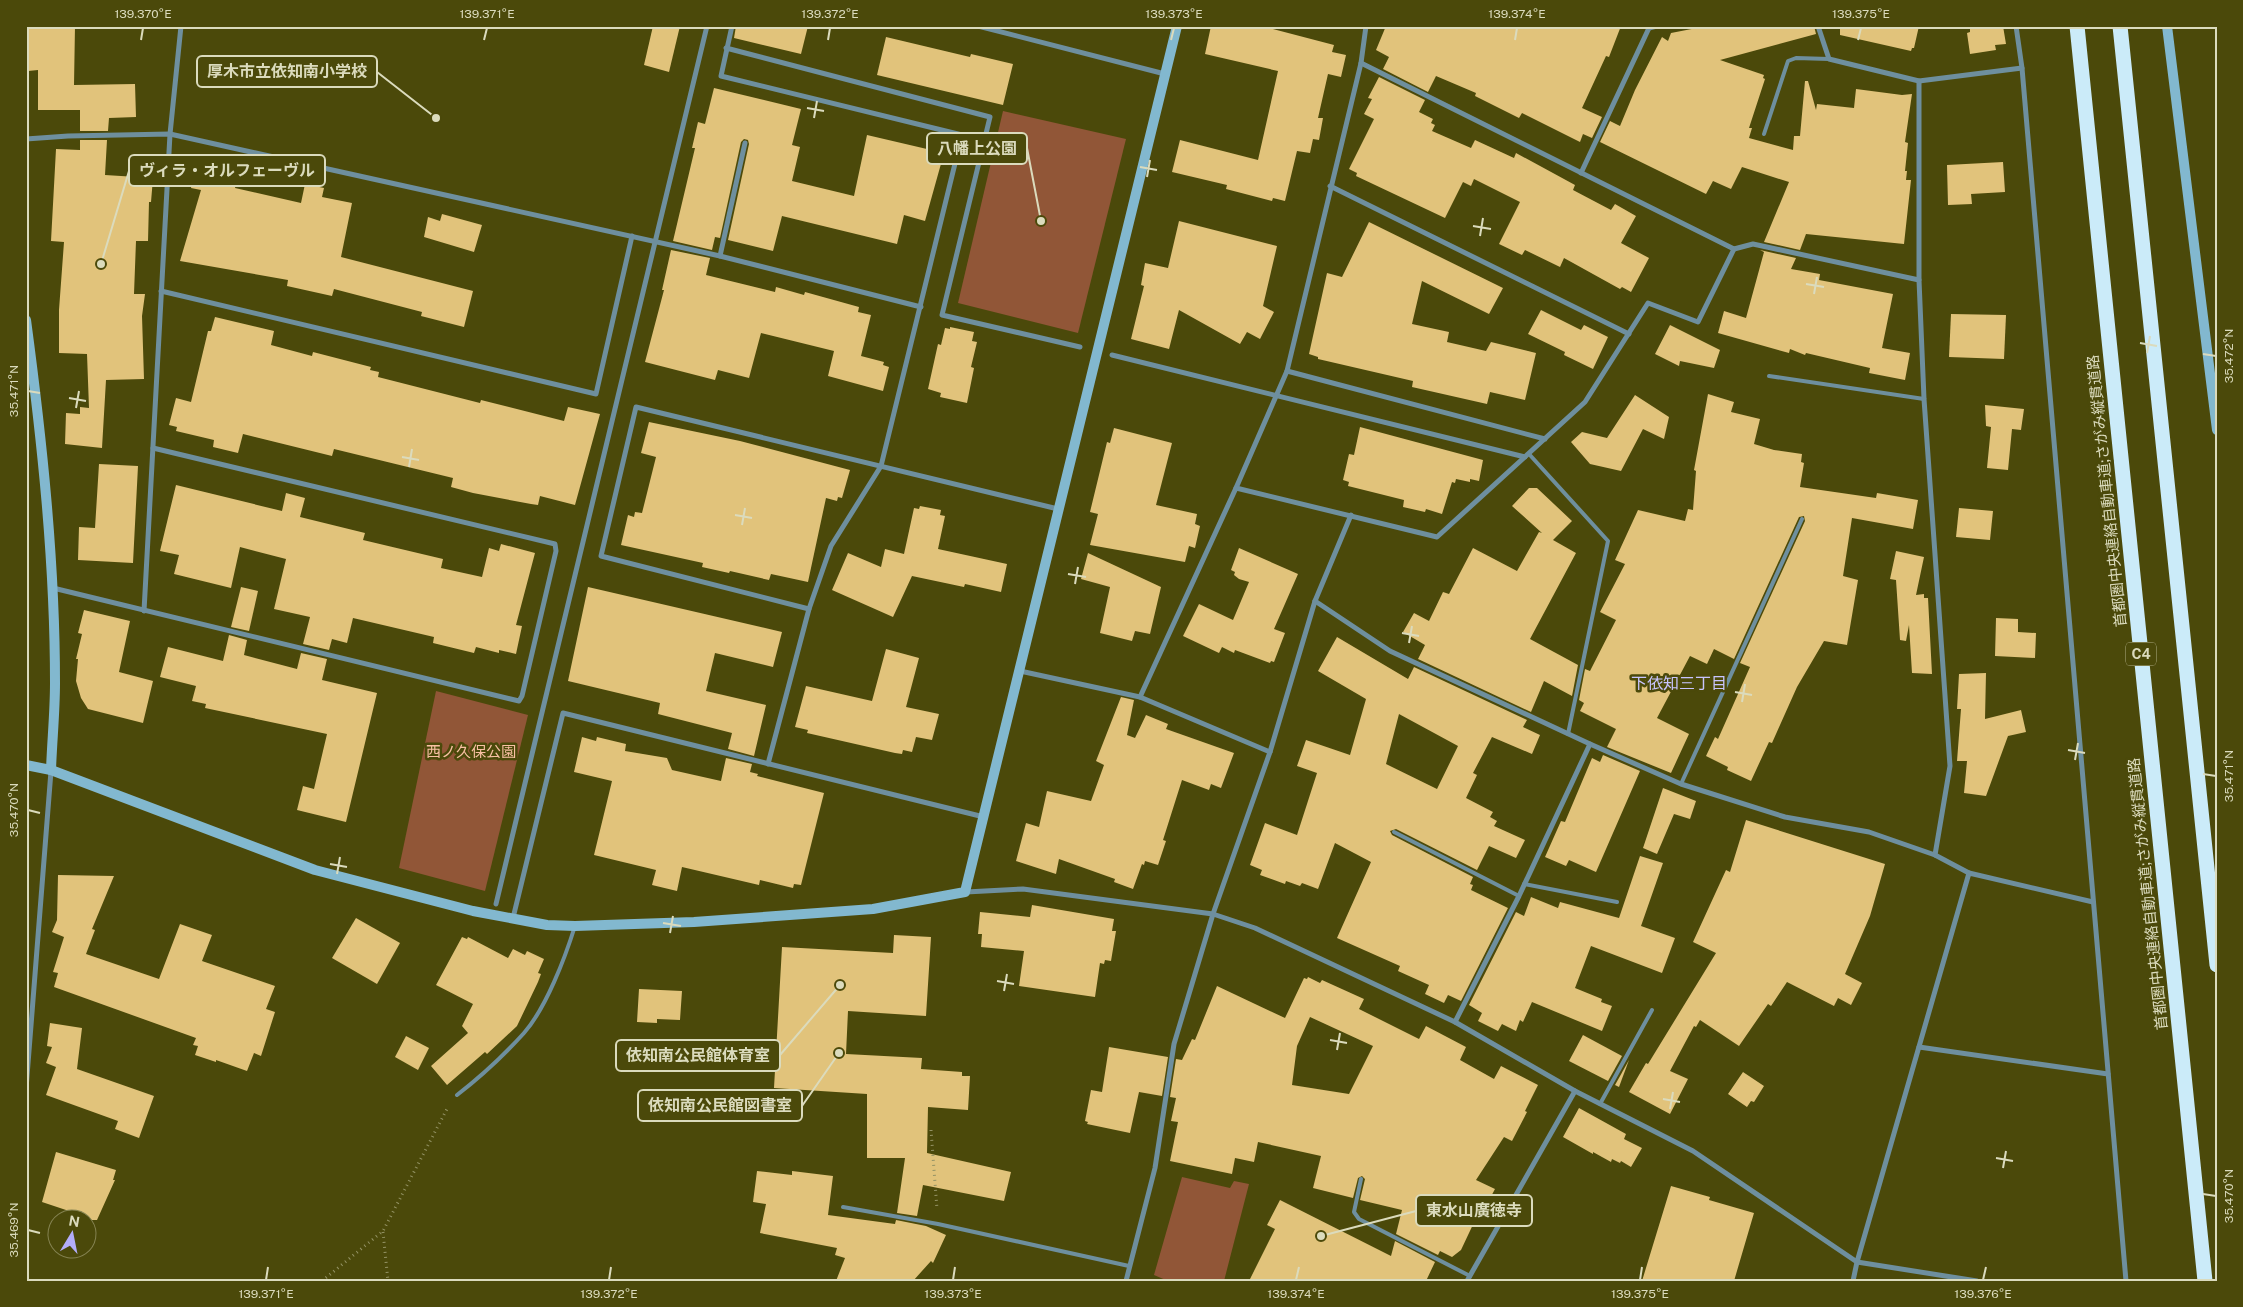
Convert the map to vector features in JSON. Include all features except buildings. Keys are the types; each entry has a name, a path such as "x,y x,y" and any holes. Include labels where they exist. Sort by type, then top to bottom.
{"highway":[{"name":"首都圏中央連絡自動車道;さがみ縦貫道路","path":"2077,26 2204,1281"},
{"path":"2120,26 2217,965"}],"street":[{"path":"144,611 170,134 181,26"},
{"path":"496,904 707,26"},
{"path":"732,26 721,76 962,135 881,466 831,546 808,609 768,764"},
{"path":"978,26 988,27 1165,74"},
{"path":"965,892 1177,26"},
{"path":"1140,697 1236,488 1286,371 1361,63 1366,26"},
{"path":"1581,173 1647,27 1657,26"},
{"path":"1818,26 1829,59 1919,81 2022,68"},
{"path":"2016,26 2022,68 2126,1281"},
{"path":"2167,26 2217,430"},
{"path":"726,48 990,117 942,315 1080,347"},
{"path":"1361,63 1734,249 1753,244 1919,280"},
{"path":"1919,81 1919,280 1924,399 1950,766 1935,855"},
{"path":"26,139 68,136 170,134 720,256 921,307"},
{"path":"720,256 745,143"},
{"path":"1330,186 1629,334"},
{"path":"161,291 596,394 632,236"},
{"path":"1236,488 1437,537 1585,402 1648,304 1698,322 1734,249"},
{"path":"26,320 36,396 52,588 55,684 51,770 26,1089"},
{"path":"1112,355 1527,455"},
{"path":"1286,371 1544,439"},
{"path":"808,609 601,556 636,407 1058,509"},
{"path":"52,588 519,700 522,696 556,551 555,544 153,448"},
{"path":"1126,1281 1154,1168 1174,1044 1213,914 1270,752 1315,601 1352,515"},
{"path":"1315,601 1390,651 1681,784 1785,817 1869,832 1935,855 1968,873 2093,902"},
{"path":"1020,671 1140,697 1270,752"},
{"path":"513,919 563,713 984,817"},
{"path":"1455,1022 1524,884 1590,744"},
{"path":"26,764 51,770 314,870 394,892 547,925 575,926 694,922 873,909 965,892 1023,889 1213,914 1255,928 1455,1022 1575,1091 1693,1151 1857,1262 1977,1281"},
{"path":"1854,1281 1857,1262 1968,873"},
{"path":"1919,1046 2108,1074"},
{"path":"1468,1278 1575,1091"}],"lane":[{"path":"1764,134 1788,61 1796,58 1829,59"},
{"path":"1769,376 1924,399"},
{"path":"1527,455 1608,541 1568,734"},
{"path":"1681,784 1802,519"},
{"path":"1394,832 1518,896"},
{"path":"1524,884 1618,902"},
{"path":"457,1095 473,1083 524,1032 534,1018 562,961 575,926"},
{"path":"1600,1104 1652,1010"},
{"path":"1361,1179 1354,1212 1359,1219 1468,1278"},
{"path":"843,1208 938,1224 1129,1266"}],"path":[{"path":"322,1281 383,1231 438,1122 457,1095"},
{"path":"931,1130 938,1224"},
{"path":"383,1231 388,1281"}],"green space":[{"path":"1003,111 1126,139 1078,333 958,303"},
{"name":"西ノ久保公園","path":"436,691 528,715 485,891 399,868"},
{"path":"1182,1177 1230,1188 1234,1181 1249,1184 1224,1281 1168,1281 1154,1275"}],"place":[{"name":"厚木市立依知南小学校","path":"436,118"},
{"name":"八幡上公園","path":"1041,221"},
{"name":"ヴィラ・オルフェーヴル","path":"101,264"},
{"name":"依知南公民館体育室","path":"840,985"},
{"name":"依知南公民館図書室","path":"839,1053"},
{"name":"東水山廣徳寺","path":"1321,1236"}],"district":[{"name":"下依知三丁目","path":"1679,683"}]}
